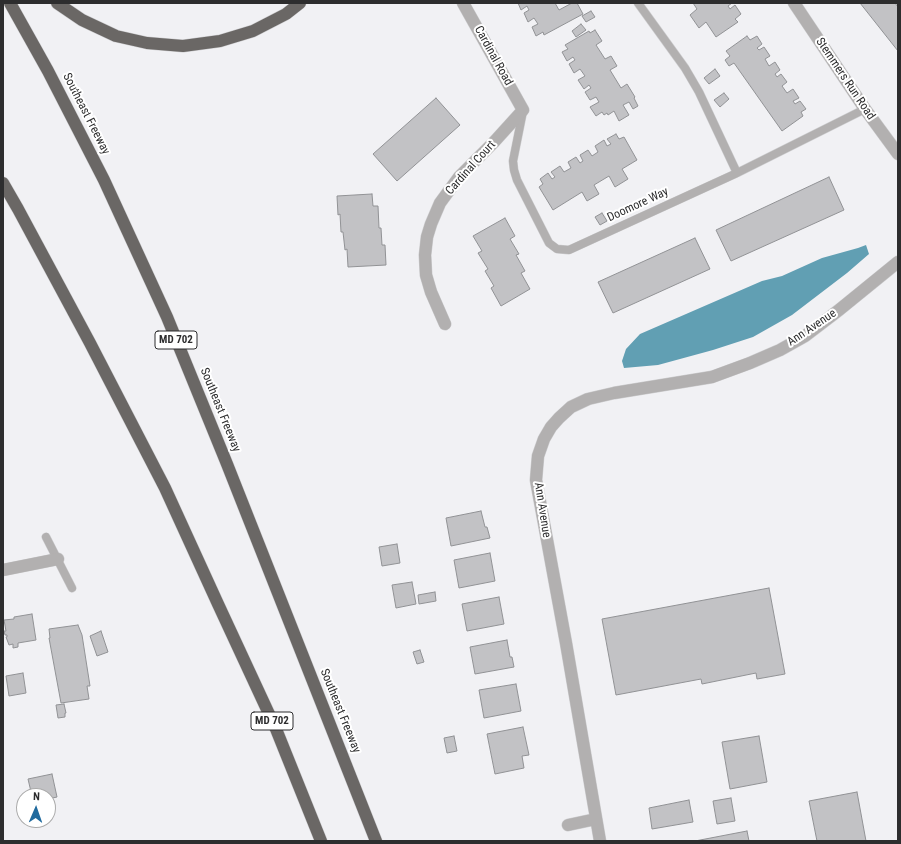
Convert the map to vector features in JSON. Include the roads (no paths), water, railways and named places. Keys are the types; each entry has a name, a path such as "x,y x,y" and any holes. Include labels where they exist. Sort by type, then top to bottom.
{"highway":[{"name":"Southeast Freeway","path":"10,3 48,71 104,180 167,317 227,464 376,841"},
{"path":"57,3 82,20 116,36 147,43 183,46 220,41 253,31 286,14 300,3"},
{"name":"MD 702","path":"3,184 90,343 166,488 276,728 321,841"}],"street":[{"name":"Cardinal Road","path":"464,3 523,110"},
{"name":"Stemmers Run Road","path":"794,3 865,109 898,154"},
{"name":"Cardinal Court","path":"445,324 431,292 426,275 425,255 427,237 431,224 440,203 459,177 523,110"},
{"name":"Ann Avenue","path":"600,841 568,650 536,480 538,456 544,440 551,427 559,418 571,407 588,399 614,393 712,377 780,350 805,336 898,262"},
{"path":"3,570 58,559"},
{"path":"568,825 596,819"}],"lane":[{"path":"638,3 685,68 699,92 737,173"},
{"name":"Doomore Way","path":"523,110 513,161 517,180 549,242 557,249 569,250 737,173 865,109"},
{"path":"46,537 72,588"}],"water":[{"path":"866,245 869,254 847,273 792,315 753,337 658,365 624,368 622,361 626,349 640,334 762,281 782,276 822,258"}]}
